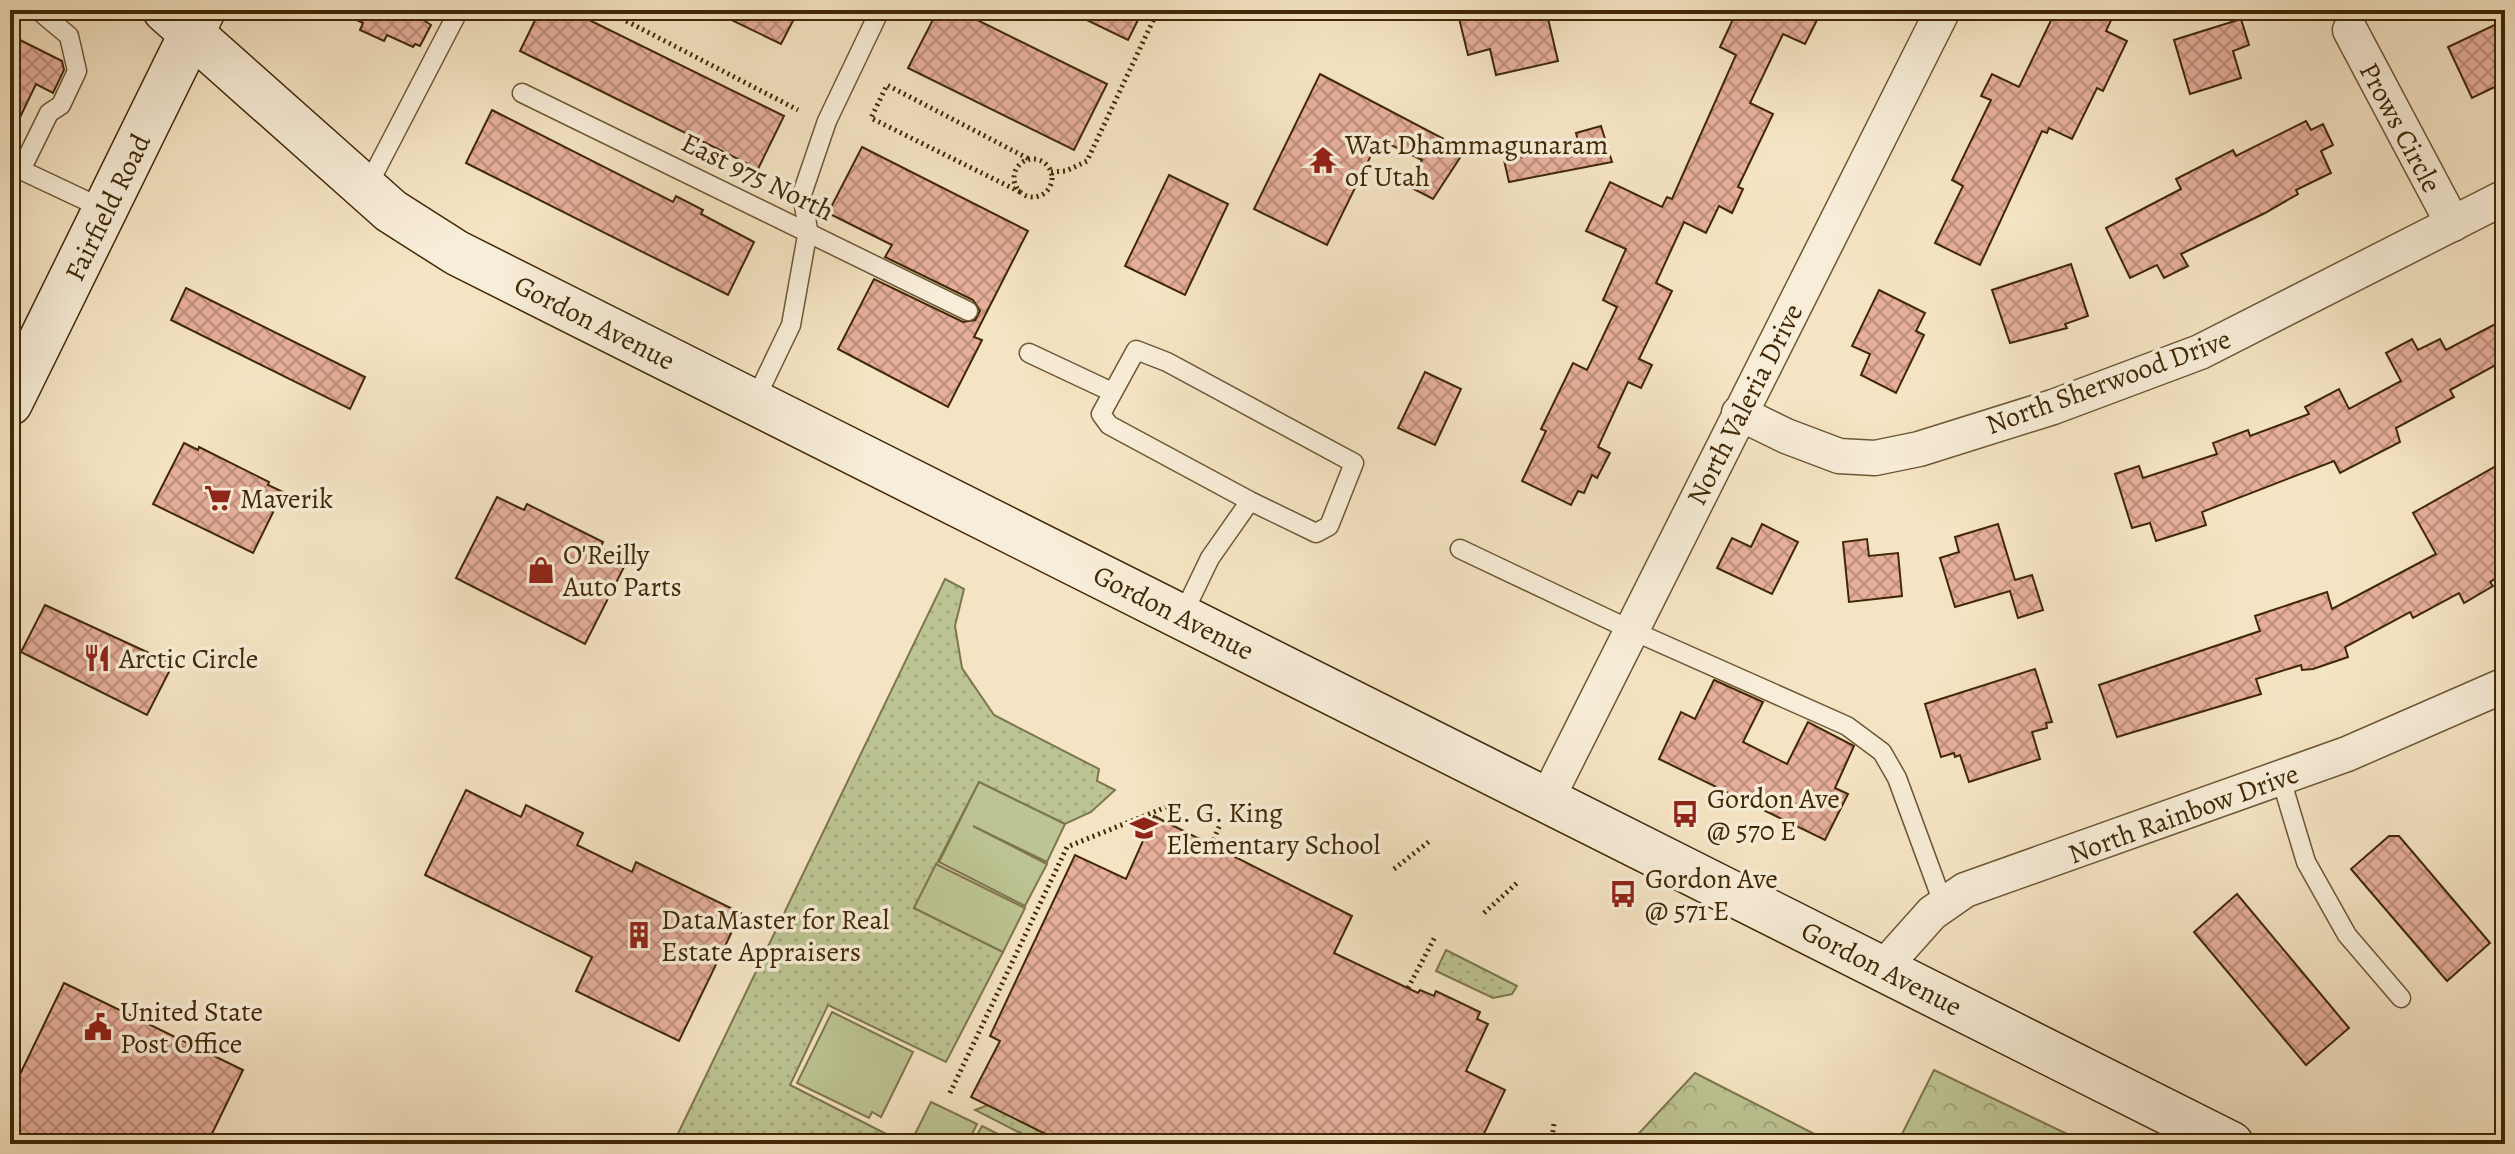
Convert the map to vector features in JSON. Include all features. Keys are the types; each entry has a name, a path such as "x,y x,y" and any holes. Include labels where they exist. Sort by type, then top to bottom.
{"main road":[{"name":"Gordon Avenue","path":"186,18 366,189 411,226 443,246 2231,1144"},
{"name":"Fairfield Road","path":"10,403 106,210 186,18"}],"street":[{"name":"North Valeria Drive","path":"1547,799 1943,10"},
{"name":"Prows Circle","path":"2350,30 2453,224"},
{"name":"North Sherwood Drive","path":"1739,413 1806,445 1839,456 1875,458 1919,449 2053,407 2200,352 2505,197"},
{"name":"North Rainbow Drive","path":"1882,969 1943,903 1991,880 2281,779 2378,741 2505,685"}],"lane":[{"path":"38,10 69,36 77,71 61,105 49,113 16,167 106,210"},
{"path":"366,189 459,10"},
{"path":"754,402 791,325 808,230 802,194 827,121 880,10"},
{"name":"East 975 North","path":"522,93 808,230 968,311"},
{"path":"1136,350 1167,362 1354,463 1329,526 1316,533 1250,501 1109,425 1101,414 1136,350"},
{"path":"1029,353 1112,392"},
{"path":"1182,616 1210,558 1250,501"},
{"path":"1460,549 1631,630 1847,726 1882,752 1897,778 1943,903"},
{"path":"2281,779 2306,862 2347,935 2401,998"}],"path":[{"path":"605,10 798,110"},
{"path":"1051,172 1066,171 1087,161 1158,10"},
{"path":"887,85 1031,160 1043,163 1051,172 1050,184 1043,194 1031,197 871,118 887,85"},
{"path":"1020,192 1014,175 1020,165 1031,160"},
{"path":"950,1093 1067,847 1176,803"},
{"path":"1211,845 1220,825"},
{"path":"1394,869 1431,840"},
{"path":"1484,913 1518,882"},
{"path":"1408,988 1436,935"},
{"path":"1551,1144 1554,1124"}],"green space":[{"path":"945,579 964,589 955,626 962,668 994,715 1099,769 1097,781 1115,790 1091,812 1065,824 979,782 914,908 1003,952 946,1062 828,1005 790,1085 906,1144 673,1144"},
{"path":"979,782 1065,824 1047,862 973,826 1047,864 1025,906 939,862"},
{"path":"936,864 1025,908 1003,952 914,908"},
{"path":"1446,950 1517,986 1512,994 1493,998 1436,971"},
{"path":"832,1012 913,1052 881,1117 872,1112 869,1118 797,1083"},
{"path":"1934,1070 2088,1144 1897,1144"},
{"path":"1695,1073 1834,1144 1629,1144"},
{"path":"931,1102 977,1124 967,1144 910,1144"},
{"path":"988,1105 1066,1144 1042,1144 975,1110"},
{"path":"982,1126 1018,1144 972,1144"}],"building":[{"path":"336,10 409,10 431,25 420,46 415,44 413,47 387,35 384,41 360,30 363,23"},
{"path":"540,10 569,10 784,116 758,169 520,51"},
{"path":"711,10 781,10 795,17 781,44"},
{"path":"938,10 957,10 1107,84 1074,150 908,68"},
{"path":"1066,10 1143,10 1128,40"},
{"path":"1457,10 1546,10 1558,61 1496,75 1490,49 1468,55"},
{"path":"1730,10 1822,10 1805,44 1783,34 1750,103 1773,114 1738,187 1743,189 1732,213 1719,206 1706,233 1684,222 1656,283 1672,291 1639,359 1652,365 1641,388 1628,382 1598,447 1610,453 1597,478 1592,475 1584,493 1578,491 1571,505 1522,481 1546,431 1541,429 1573,363 1587,370 1617,307 1603,300 1626,249 1586,231 1610,182 1662,207 1667,197 1672,199 1736,55 1720,47 1736,13"},
{"path":"2056,10 2096,10 2112,18 2106,31 2127,41 2103,91 2097,88 2072,139 2049,128 2047,133 2042,131 1980,265 1935,243 1963,186 1952,180 1991,100 1981,96 1992,74 2019,87"},
{"path":"2241,19 2249,45 2233,51 2241,78 2190,94 2174,40"},
{"path":"2505,20 2505,82 2472,98 2448,47"},
{"path":"10,35 62,61 64,70 53,93 36,84 10,138"},
{"name":"Wat Dhammagunaram of Utah","path":"1320,74 1465,150 1433,199 1408,186 1422,160 1379,139 1327,245 1254,209"},
{"path":"492,110 673,202 676,196 703,210 701,214 754,242 728,295 466,163"},
{"path":"2306,121 2311,130 2323,124 2333,145 2321,151 2331,173 2296,190 2298,194 2265,213 2181,254 2188,266 2164,278 2157,265 2130,278 2106,228 2181,189 2176,179 2233,150 2236,156"},
{"path":"1601,126 1612,162 1509,182 1504,160 1579,145 1576,133"},
{"path":"862,147 1028,231 974,337 982,340 948,407 838,349 874,279 963,322 975,320 980,311 973,300 885,257 892,245 828,213"},
{"path":"1169,175 1228,204 1185,295 1125,266"},
{"path":"2071,264 2088,316 2065,324 2067,328 2010,343 1992,290"},
{"name":"Maverik","path":"186,288 365,377 350,409 171,320"},
{"path":"1879,290 1925,313 1916,331 1924,335 1896,393 1861,375 1870,354 1852,346"},
{"path":"2505,319 2505,360 2450,390 2454,397 2396,428 2400,442 2340,473 2334,461 2202,512 2206,525 2156,541 2150,523 2132,528 2115,474 2139,466 2143,478 2217,454 2213,443 2248,430 2250,436 2309,414 2305,407 2339,389 2349,409 2401,381 2386,353 2412,339 2418,350 2440,339 2446,350"},
{"path":"1425,372 1461,389 1435,445 1398,428"},
{"name":"Maverik","path":"184,443 198,450 199,447 283,492 253,553 153,504"},
{"path":"2505,461 2505,573 2490,582 2493,586 2464,603 2459,593 2413,618 2410,612 2345,647 2348,657 2313,669 2302,670 2301,665 2256,679 2261,694 2117,737 2099,685 2260,631 2255,616 2327,592 2332,609 2436,554 2413,513"},
{"name":"O'Reilly Auto Parts","path":"497,497 524,510 527,504 603,542 600,548 627,561 585,644 456,578"},
{"path":"1762,524 1798,542 1772,594 1717,568 1732,538 1751,547"},
{"path":"1998,524 2015,580 2032,575 2043,610 2018,618 2010,591 1955,607 1940,558 1959,552 1955,537"},
{"path":"1867,539 1869,556 1898,553 1902,596 1849,602 1843,542"},
{"name":"Arctic Circle","path":"45,605 173,664 147,715 21,652"},
{"path":"2035,669 2052,722 2046,723 2047,728 2032,732 2040,759 1969,782 1960,755 1955,757 1954,753 1941,757 1925,704"},
{"path":"1714,680 1763,702 1743,742 1787,764 1808,722 1854,746 1835,788 1848,794 1825,840 1659,759 1681,712 1695,719"},
{"name":"DataMaster for Real Estate Appraisers","path":"466,790 521,817 526,805 583,833 577,845 632,872 636,862 741,913 679,1041 576,991 592,957 425,875"},
{"path":"1154,816 1352,916 1334,953 1418,993 1420,990 1434,996 1436,991 1480,1012 1477,1019 1488,1024 1466,1071 1505,1090 1479,1144 1066,1144 971,1097 1000,1041 990,1036 1075,855 1126,879"},
{"path":"2389,836 2399,836 2490,943 2447,981 2351,869"},
{"path":"2237,894 2349,1028 2306,1065 2194,932"},
{"name":"United State Post Office","path":"64,983 243,1070 207,1144 10,1144 10,1095"}],"place":[{"name":"Wat Dhammagunaram of Utah","path":"1323,160"},
{"name":"Maverik","path":"218,498"},
{"name":"O'Reilly Auto Parts","path":"541,570"},
{"name":"Arctic Circle","path":"97,658"},
{"name":"Gordon Ave @ 570 E","path":"1685,814"},
{"name":"E. G. King Elementary School","path":"1144,828"},
{"name":"Gordon Ave @ 571 E","path":"1623,894"},
{"name":"DataMaster for Real Estate Appraisers","path":"639,935"},
{"name":"United State Post Office","path":"98,1027"}]}
